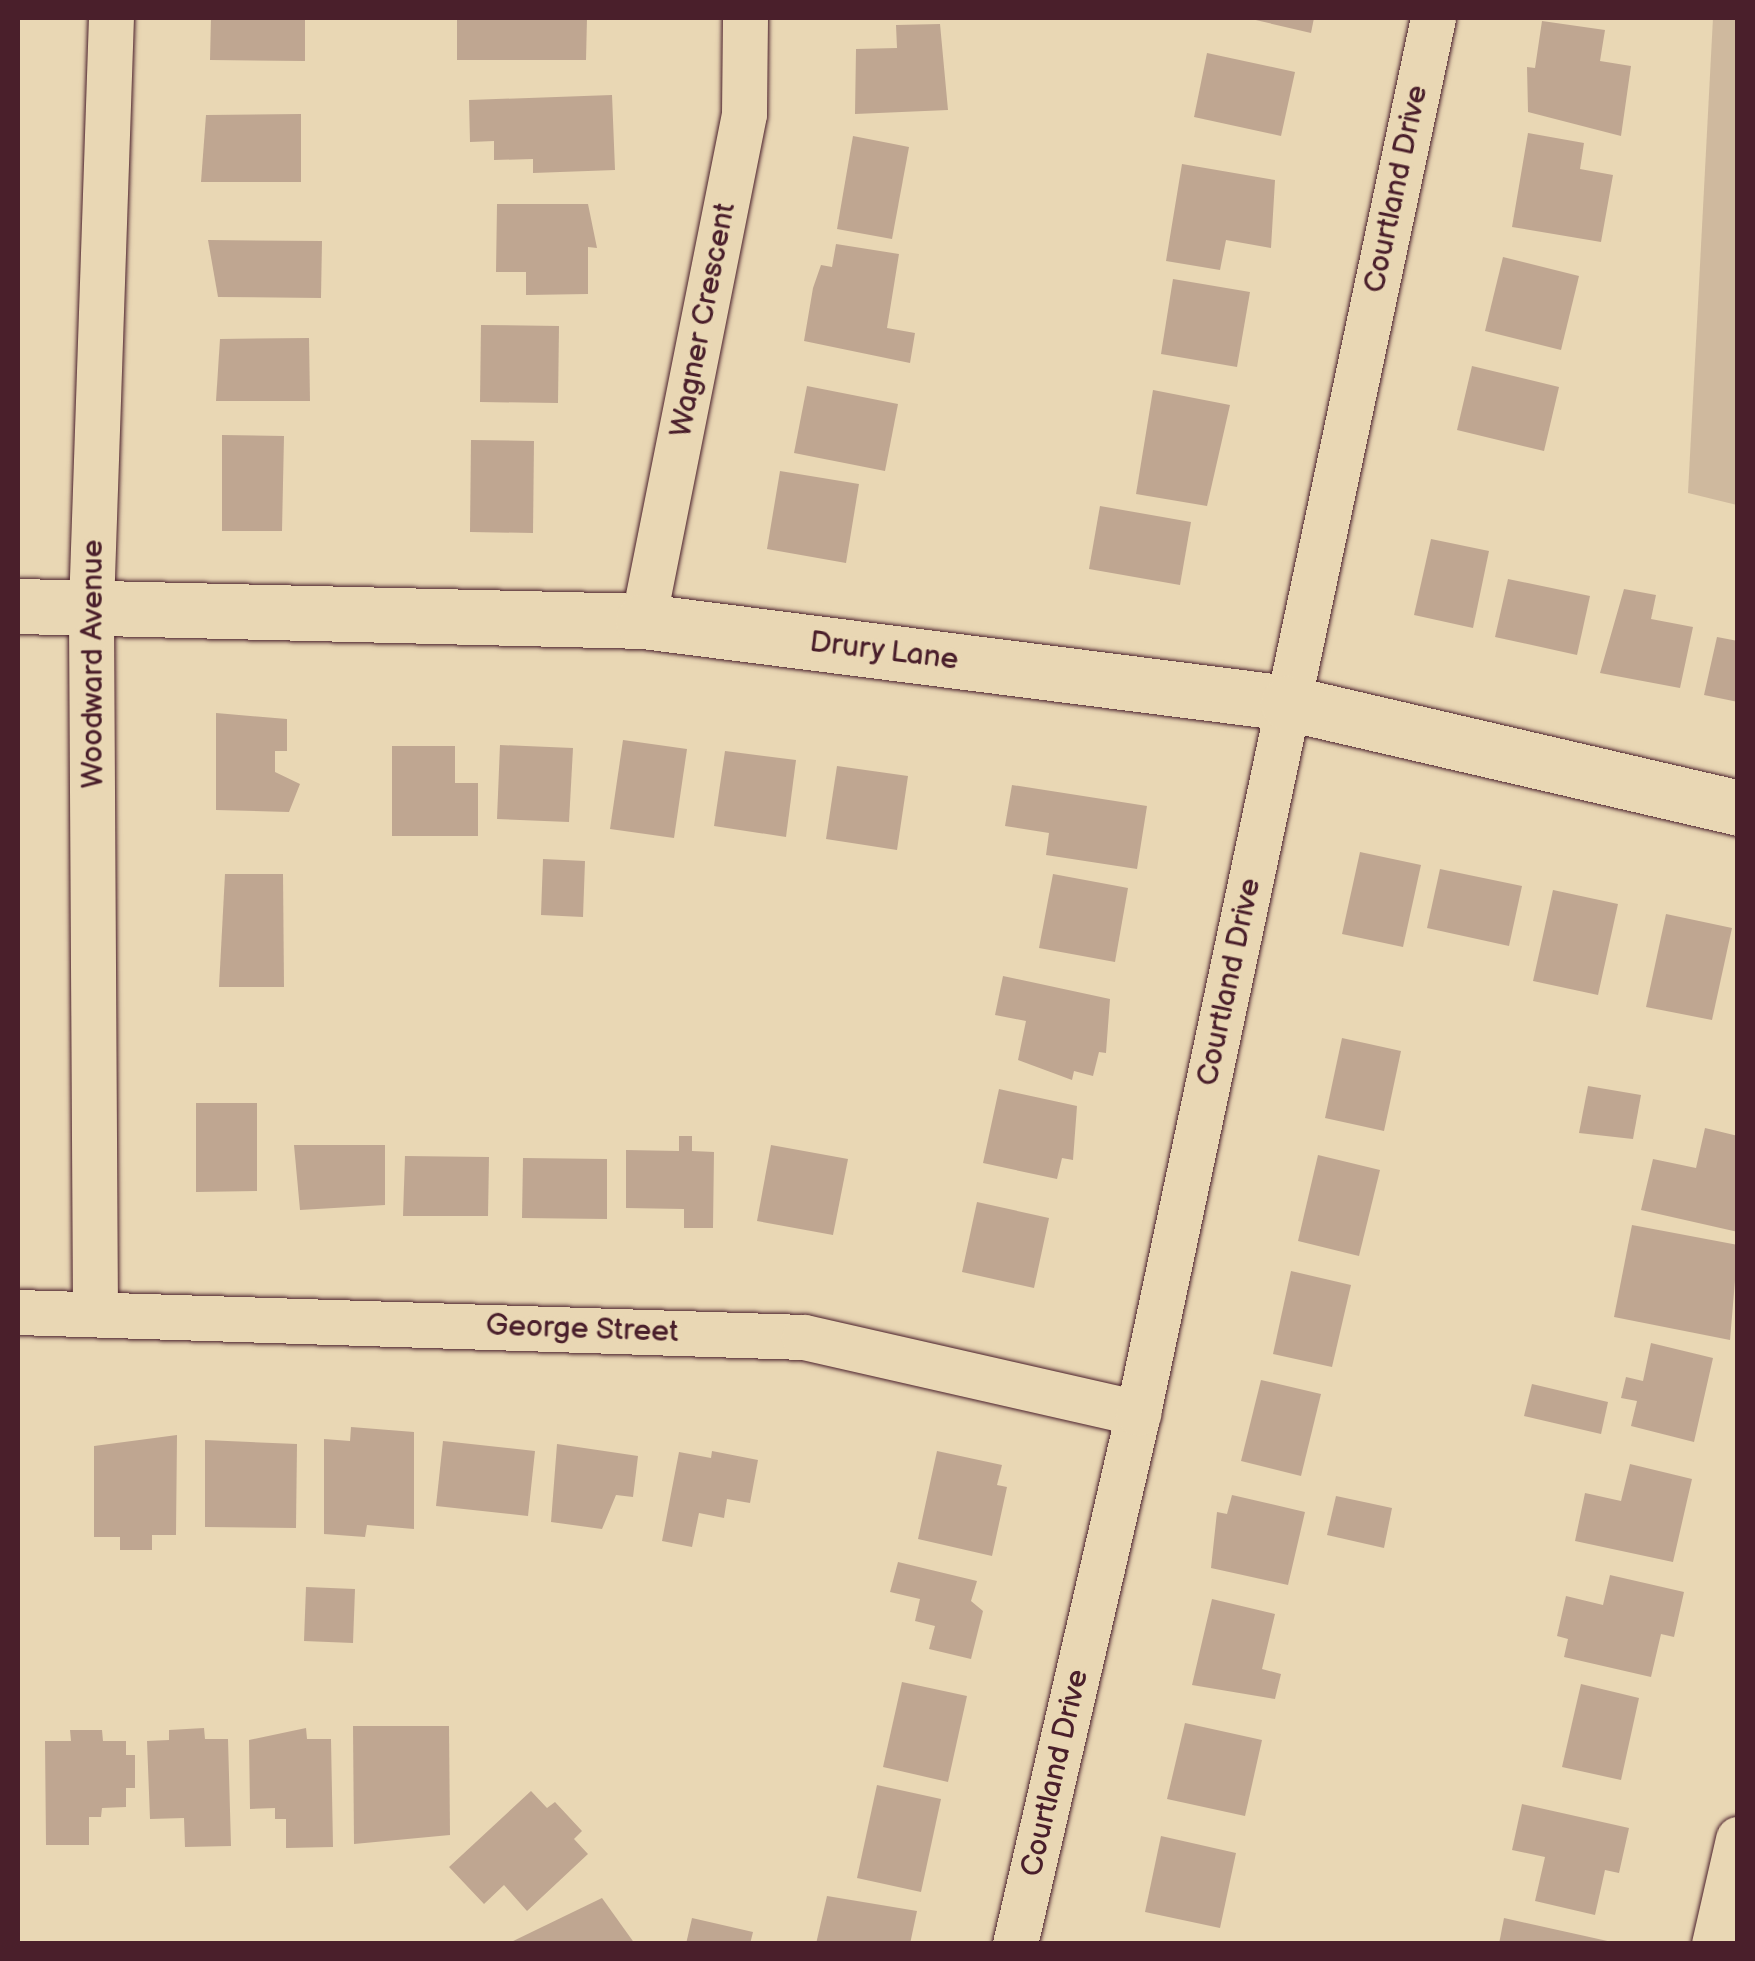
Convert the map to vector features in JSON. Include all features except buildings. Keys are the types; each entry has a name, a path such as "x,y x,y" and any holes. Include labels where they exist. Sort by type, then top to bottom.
{"street":[{"name":"Woodward Avenue","path":"95,1311 91,606 112,18"},
{"name":"Wagner Crescent","path":"643,621 744,114 744,18"},
{"name":"Courtland Drive","path":"1015,1944 1138,1414 1432,18"},
{"name":"Drury Lane","path":"18,606 643,621 1288,703 1738,808"},
{"name":"George Street","path":"18,1312 95,1311 804,1336 1138,1414"},
{"path":"1714,1944 1738,1838"}],"shaded area":[{"path":"1713,18 1737,18 1737,505 1688,493"}]}
